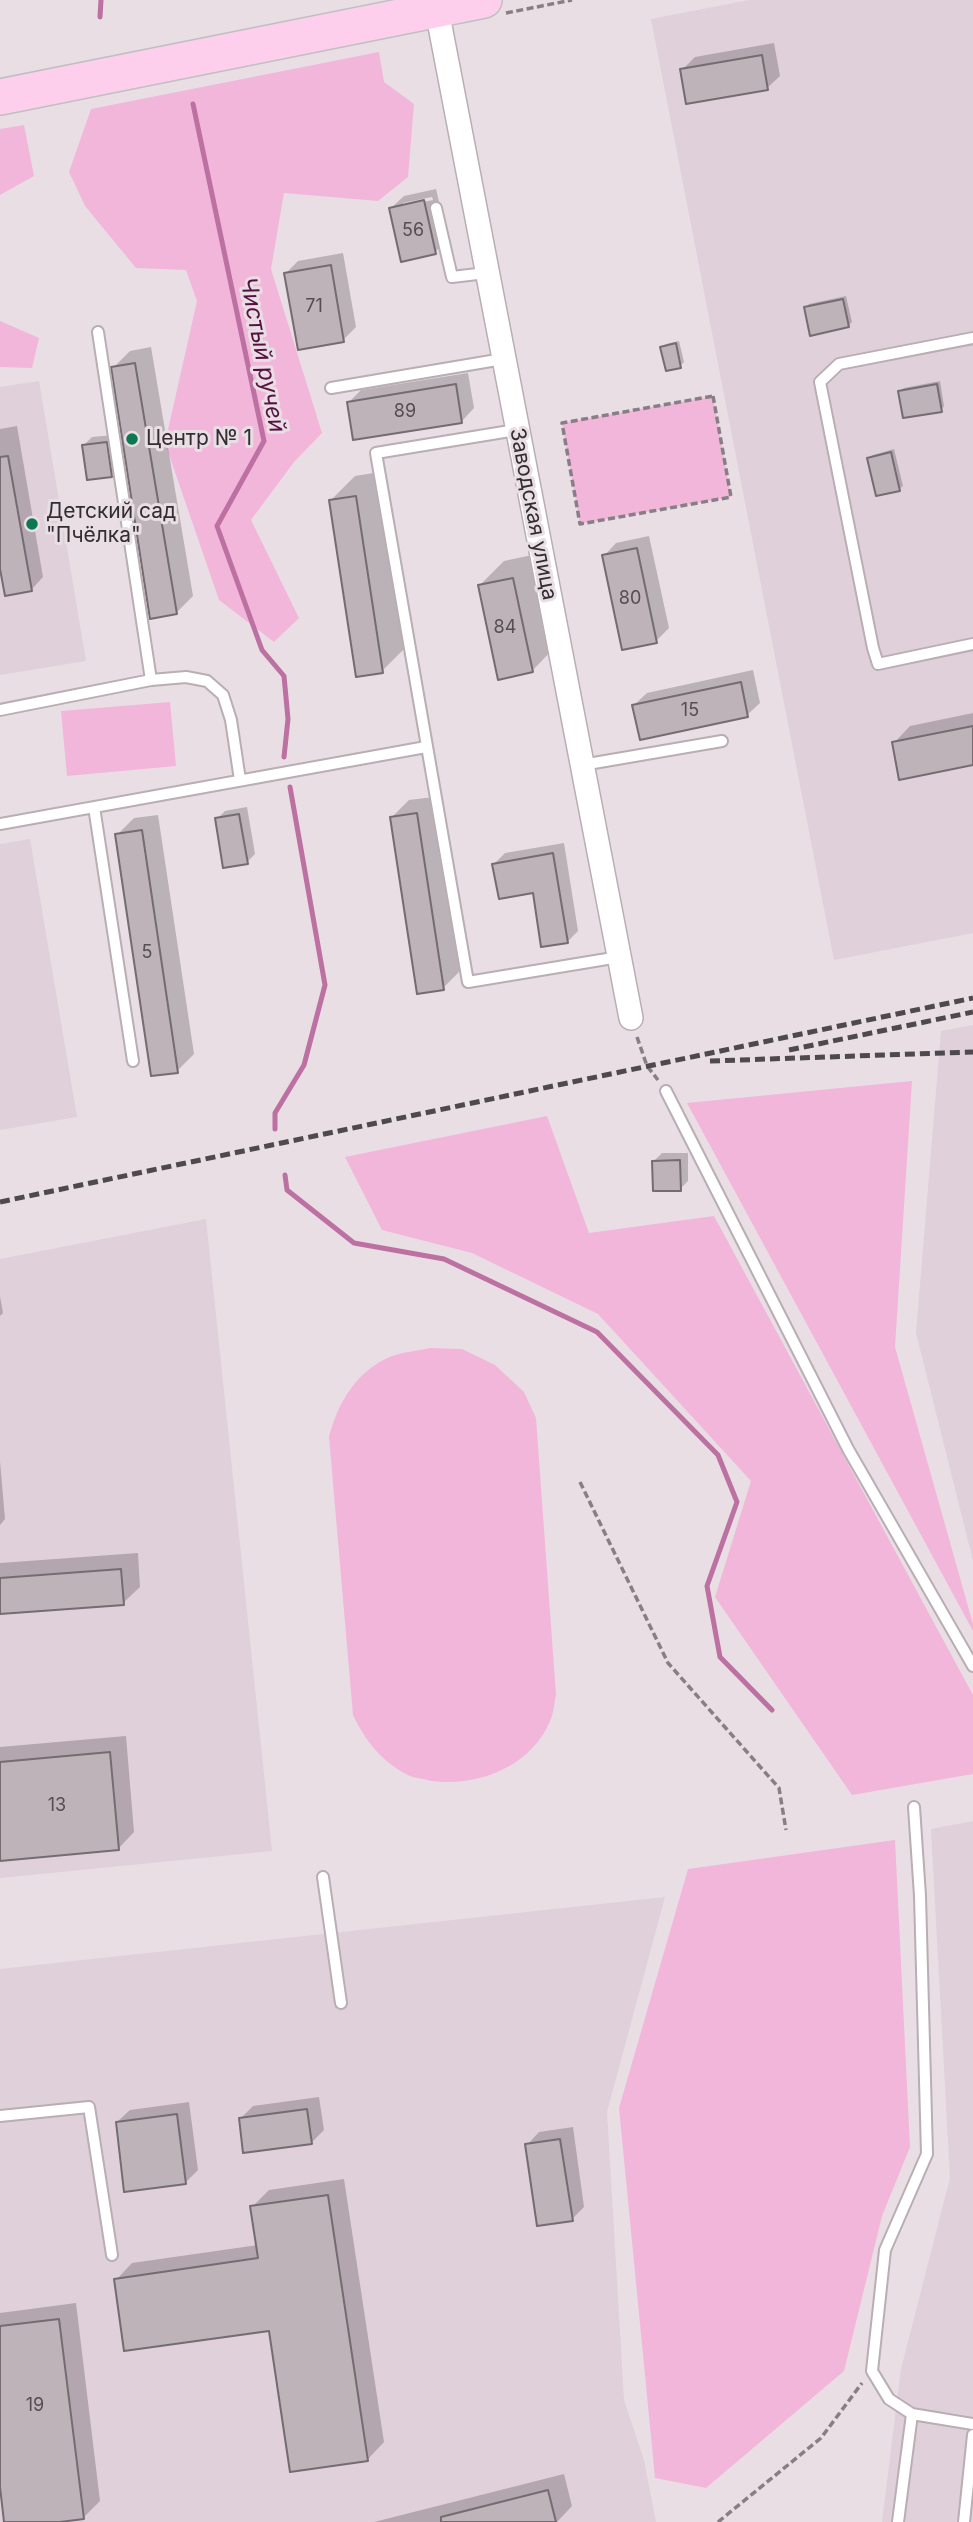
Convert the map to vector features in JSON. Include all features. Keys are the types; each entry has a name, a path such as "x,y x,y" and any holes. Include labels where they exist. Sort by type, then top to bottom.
{"main road":[{"path":"0,75 370,0"},
{"path":"0,97 436,4 490,8"}],"street":[{"name":"Заводская улица","path":"436,4 631,1018"}],"lane":[{"path":"436,208 452,277 486,273"},
{"path":"98,332 152,680"},
{"path":"973,338 839,364 820,382 878,664 973,644"},
{"path":"331,388 503,359"},
{"path":"516,430 376,453 468,982 619,957"},
{"path":"0,710 152,680 186,677 208,681 223,695 231,720 240,780"},
{"path":"582,765 722,741"},
{"path":"0,824 426,747"},
{"path":"94,807 133,1061"},
{"path":"666,1091 848,1449 973,1666"},
{"path":"914,1807 920,1896 927,2154 885,2250 872,2371 889,2399 912,2414 973,2424"},
{"path":"323,1877 341,2003"},
{"path":"0,2116 89,2107 112,2255"},
{"path":"898,2522 912,2414"},
{"path":"964,2522 973,2435"}],"path":[{"path":"490,8 572,0"},
{"path":"713,397 731,497 580,524 562,423 713,397"},
{"path":"631,1018 647,1066 666,1091"},
{"path":"580,1482 668,1663 779,1788 786,1830"},
{"path":"718,2522 821,2438 872,2371"}],"shaded area":[{"path":"749,0 973,0 973,933 834,960 651,19"},
{"path":"379,52 384,82 414,104 408,177 378,201 284,193 271,269 322,433 294,462 251,520 299,618 274,642 219,600 165,443 197,301 186,270 136,268 85,206 69,172 91,109"},
{"path":"24,125 34,176 0,195 0,129"},
{"path":"0,321 39,338 32,368 0,367"},
{"name":"Детский сад \"Пчёлка\"","path":"39,381 86,661 0,675 0,387"},
{"path":"713,396 731,497 580,524 562,423"},
{"path":"170,702 176,766 67,776 61,711"},
{"path":"30,839 77,1117 0,1130 0,844"},
{"path":"973,1025 973,1561 916,1333 941,1031"},
{"path":"912,1081 895,1347 973,1631 687,1103"},
{"path":"547,1116 589,1233 714,1216 973,1695 973,1774 852,1795 715,1597 751,1481 598,1314 472,1253 382,1230 345,1157"},
{"path":"206,1219 272,1851 0,1878 0,1259"},
{"path":"430,1348 462,1349 495,1365 524,1392 536,1418 556,1695 550,1721 541,1737 515,1763 481,1778 445,1782 411,1776 397,1769 375,1749 353,1715 329,1437 344,1400 369,1370 392,1356"},
{"path":"973,1821 973,2522 882,2522 901,2369 950,2178 931,1829"},
{"path":"895,1840 910,2147 882,2216 844,2371 706,2488 655,2478 619,2108 688,1869"},
{"path":"665,1897 607,2112 624,2400 644,2460 656,2522 0,2522 0,1969"}],"building":[{"path":"762,55 768,90 686,104 680,69"},
{"path":"424,200 436,254 401,262 389,208"},
{"path":"331,265 344,342 298,350 284,273"},
{"path":"843,299 849,327 810,336 804,307"},
{"path":"676,343 681,368 666,371 660,347"},
{"path":"135,363 177,614 150,619 111,367"},
{"path":"456,384 462,423 353,440 347,402"},
{"path":"937,384 942,412 903,418 898,391"},
{"path":"107,442 112,477 87,480 82,445"},
{"path":"891,452 900,491 876,496 867,458"},
{"path":"8,456 32,591 5,596 0,569 0,457"},
{"path":"356,496 383,673 356,677 329,500"},
{"path":"637,548 657,643 622,650 602,555"},
{"path":"513,578 533,672 498,680 478,585"},
{"path":"741,682 748,717 640,740 632,705"},
{"path":"973,726 973,765 899,780 892,742"},
{"path":"417,813 444,990 417,994 390,817"},
{"path":"239,814 248,864 223,868 215,818"},
{"path":"142,830 178,1073 151,1076 115,834"},
{"path":"553,853 568,943 541,947 533,893 499,899 492,864"},
{"path":"680,1160 681,1191 653,1191 652,1161"},
{"path":"121,1569 124,1605 0,1614 0,1578"},
{"path":"110,1752 119,1850 0,1861 0,1762"},
{"path":"307,2109 312,2144 243,2153 239,2118"},
{"path":"177,2114 186,2184 124,2192 116,2122"},
{"path":"560,2139 573,2221 537,2226 525,2144"},
{"path":"328,2195 368,2461 290,2472 269,2331 124,2351 114,2279 258,2258 250,2206"},
{"path":"59,2319 84,2519 4,2522 0,2487 0,2326"},
{"path":"548,2490 556,2522 441,2522 441,2517"}],"waterway":[{"name":"Чистый ручей","path":"100,17 101,0"},
{"name":"Чистый ручей","path":"193,104 264,441 217,526 262,650 284,676 288,719 284,757"},
{"name":"Чистый ручей","path":"275,1129 275,1113 304,1065 325,985 290,787"},
{"path":"285,1175 287,1190 354,1243 444,1259 597,1332 718,1455 737,1502 707,1586 720,1657 772,1710"}],"railway":[{"path":"0,1202 973,998"},
{"path":"789,1050 973,1012"},
{"path":"710,1061 973,1052"}],"place":[{"name":"Центр № 1","path":"132,439"},
{"name":"Детский сад \"Пчёлка\"","path":"32,524"}]}
